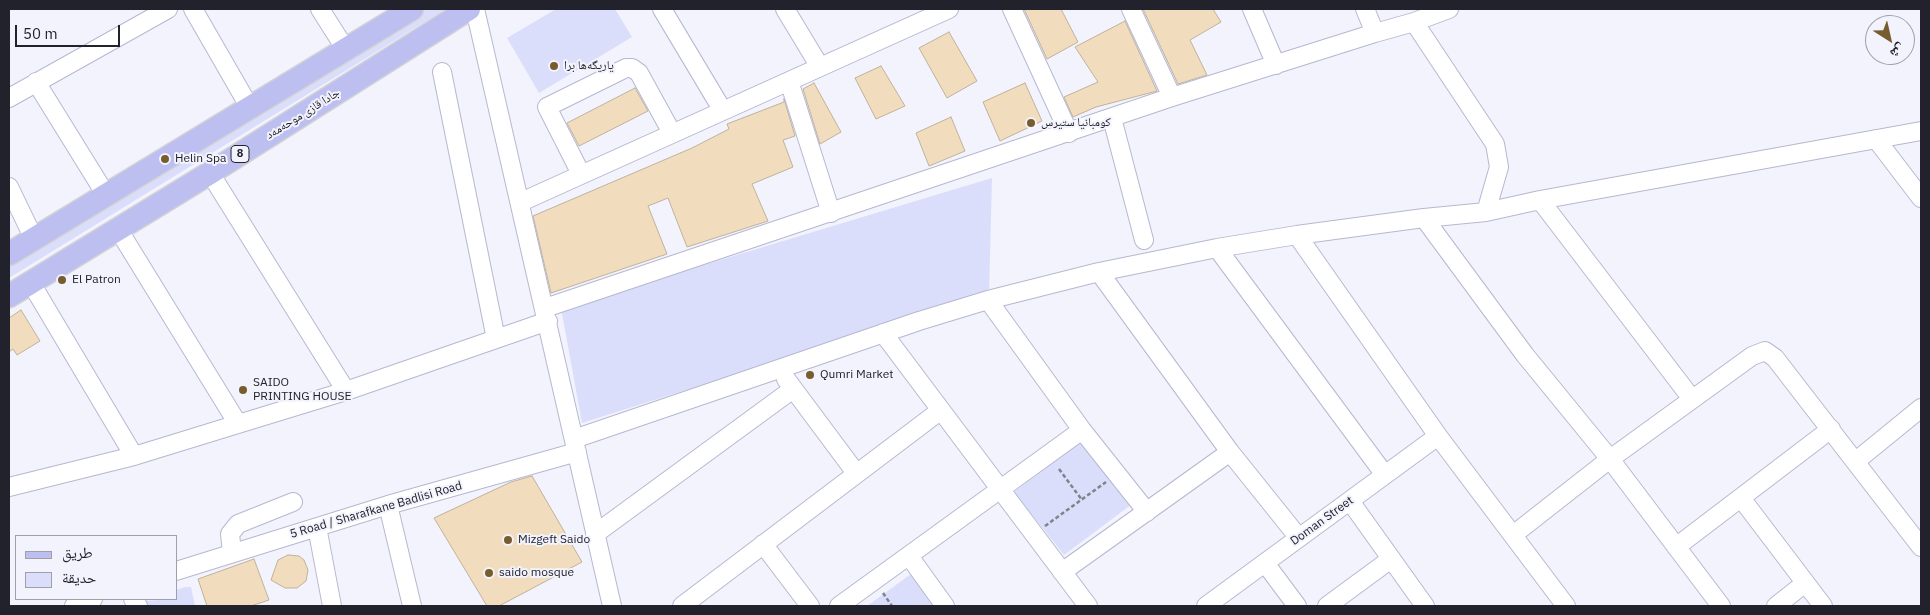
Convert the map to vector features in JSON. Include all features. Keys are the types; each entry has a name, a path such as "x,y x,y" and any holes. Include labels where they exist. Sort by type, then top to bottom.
{"main road":[{"path":"9,254 412,9"},
{"name":"جادا قازی موحەمەد","path":"9,296 210,173 469,9"}],"street":[{"path":"9,98 168,9"},
{"path":"193,9 250,108"},
{"path":"320,9 346,50"},
{"path":"475,9 521,202 612,606"},
{"path":"662,9 723,111"},
{"path":"784,9 820,67"},
{"path":"521,202 949,9"},
{"path":"1012,9 1069,133"},
{"path":"1131,9 1172,97"},
{"path":"1252,9 1276,65"},
{"path":"1365,9 1375,32"},
{"path":"9,487 134,456 346,391 496,339 546,315 832,213 1172,97 1375,32 1414,22 1450,9"},
{"path":"1414,22 1495,144 1499,167 1486,212"},
{"path":"581,174 547,107 626,68 632,68 639,73 672,133"},
{"path":"442,72 496,339"},
{"path":"789,81 832,213"},
{"path":"36,82 106,195"},
{"path":"1112,118 1144,240"},
{"name":"5 Road / Sharafkane Badlisi Road","path":"178,570 575,445 778,369 883,333 988,300 1099,272 1217,248 1297,235 1424,218 1486,212 1540,200 1921,131"},
{"path":"1876,139 1921,198"},
{"path":"210,173 346,391"},
{"path":"9,187 34,239"},
{"path":"1540,200 1692,399"},
{"path":"1424,218 1525,354 1610,459 1721,606"},
{"path":"118,229 238,424"},
{"path":"1297,235 1438,436 1566,606"},
{"path":"1217,248 1385,475"},
{"path":"1099,272 1230,452 1299,538"},
{"path":"31,283 134,456"},
{"path":"988,300 1082,430 1147,512"},
{"path":"883,333 1088,606"},
{"path":"1513,535 1610,459 1692,399 1752,356 1765,351 1774,358 1831,429 1921,547"},
{"path":"778,369 856,473"},
{"path":"595,534 793,388"},
{"path":"1856,461 1921,408"},
{"path":"682,606 940,410"},
{"path":"1676,547 1831,429"},
{"path":"839,606 1082,430"},
{"name":"Doman Street","path":"1206,606 1438,436"},
{"path":"1062,572 1230,452"},
{"path":"1741,498 1804,584 1823,606"},
{"path":"1350,501 1425,606"},
{"path":"232,553 230,534 238,524 293,502"},
{"path":"388,505 412,606"},
{"path":"317,527 332,606"},
{"path":"762,544 810,606"},
{"path":"909,556 945,606"},
{"path":"1326,606 1391,559"},
{"path":"1265,563 1298,606"},
{"path":"1776,606 1804,584"},
{"path":"74,606 90,600"}],"path":[{"path":"1059,469 1082,500"},
{"path":"1034,534 1117,474"}],"green space":[{"path":"423,9 446,9 9,278 9,263"},
{"name":"یاریگەها برا","path":"556,9 615,9 632,37 539,93 507,38"},
{"path":"992,178 989,294 582,423 561,308"},
{"path":"1082,441 1132,504 1064,555 1014,492"},
{"path":"911,574 936,606 867,606"},
{"path":"191,587 195,606 147,606 142,601 178,600 178,589"}],"building":[{"path":"1024,9 1061,9 1078,42 1047,59"},
{"path":"1143,9 1213,9 1221,22 1190,40 1207,75 1178,84"},
{"path":"1125,21 1157,91 1096,107 1073,117 1064,97 1098,82 1075,47"},
{"path":"949,32 977,81 947,98 919,48"},
{"path":"881,66 905,106 876,119 855,78"},
{"path":"814,83 841,132 820,144 803,89"},
{"path":"1025,83 1042,121 1000,141 983,102"},
{"path":"635,88 648,111 579,146 567,123"},
{"path":"784,99 795,136 783,140 793,167 752,184 768,221 687,247 668,198 648,206 667,254 551,293 533,216 692,148 729,129 727,124 784,102"},
{"path":"951,117 965,151 929,166 916,133"},
{"path":"21,310 40,341 17,355 13,349 9,352 9,318"},
{"name":"Mizgeft Saido","path":"532,476 582,562 499,606 487,606 434,518 511,482"},
{"path":"288,555 299,556 304,560 308,570 306,581 297,588 285,588 271,580 278,560"},
{"path":"254,559 269,600 251,606 207,606 198,579"}],"place":[{"name":"یاریگەها برا","path":"554,66"},
{"name":"كومبانيا ستيرس","path":"1031,123"},
{"name":"Helin Spa","path":"165,159"},
{"name":"El Patron","path":"62,280"},
{"name":"Qumri Market","path":"810,375"},
{"name":"SAIDO PRINTING HOUSE","path":"243,390"},
{"name":"Mizgeft Saido","path":"508,540"},
{"name":"saido mosque","path":"489,573"}]}
